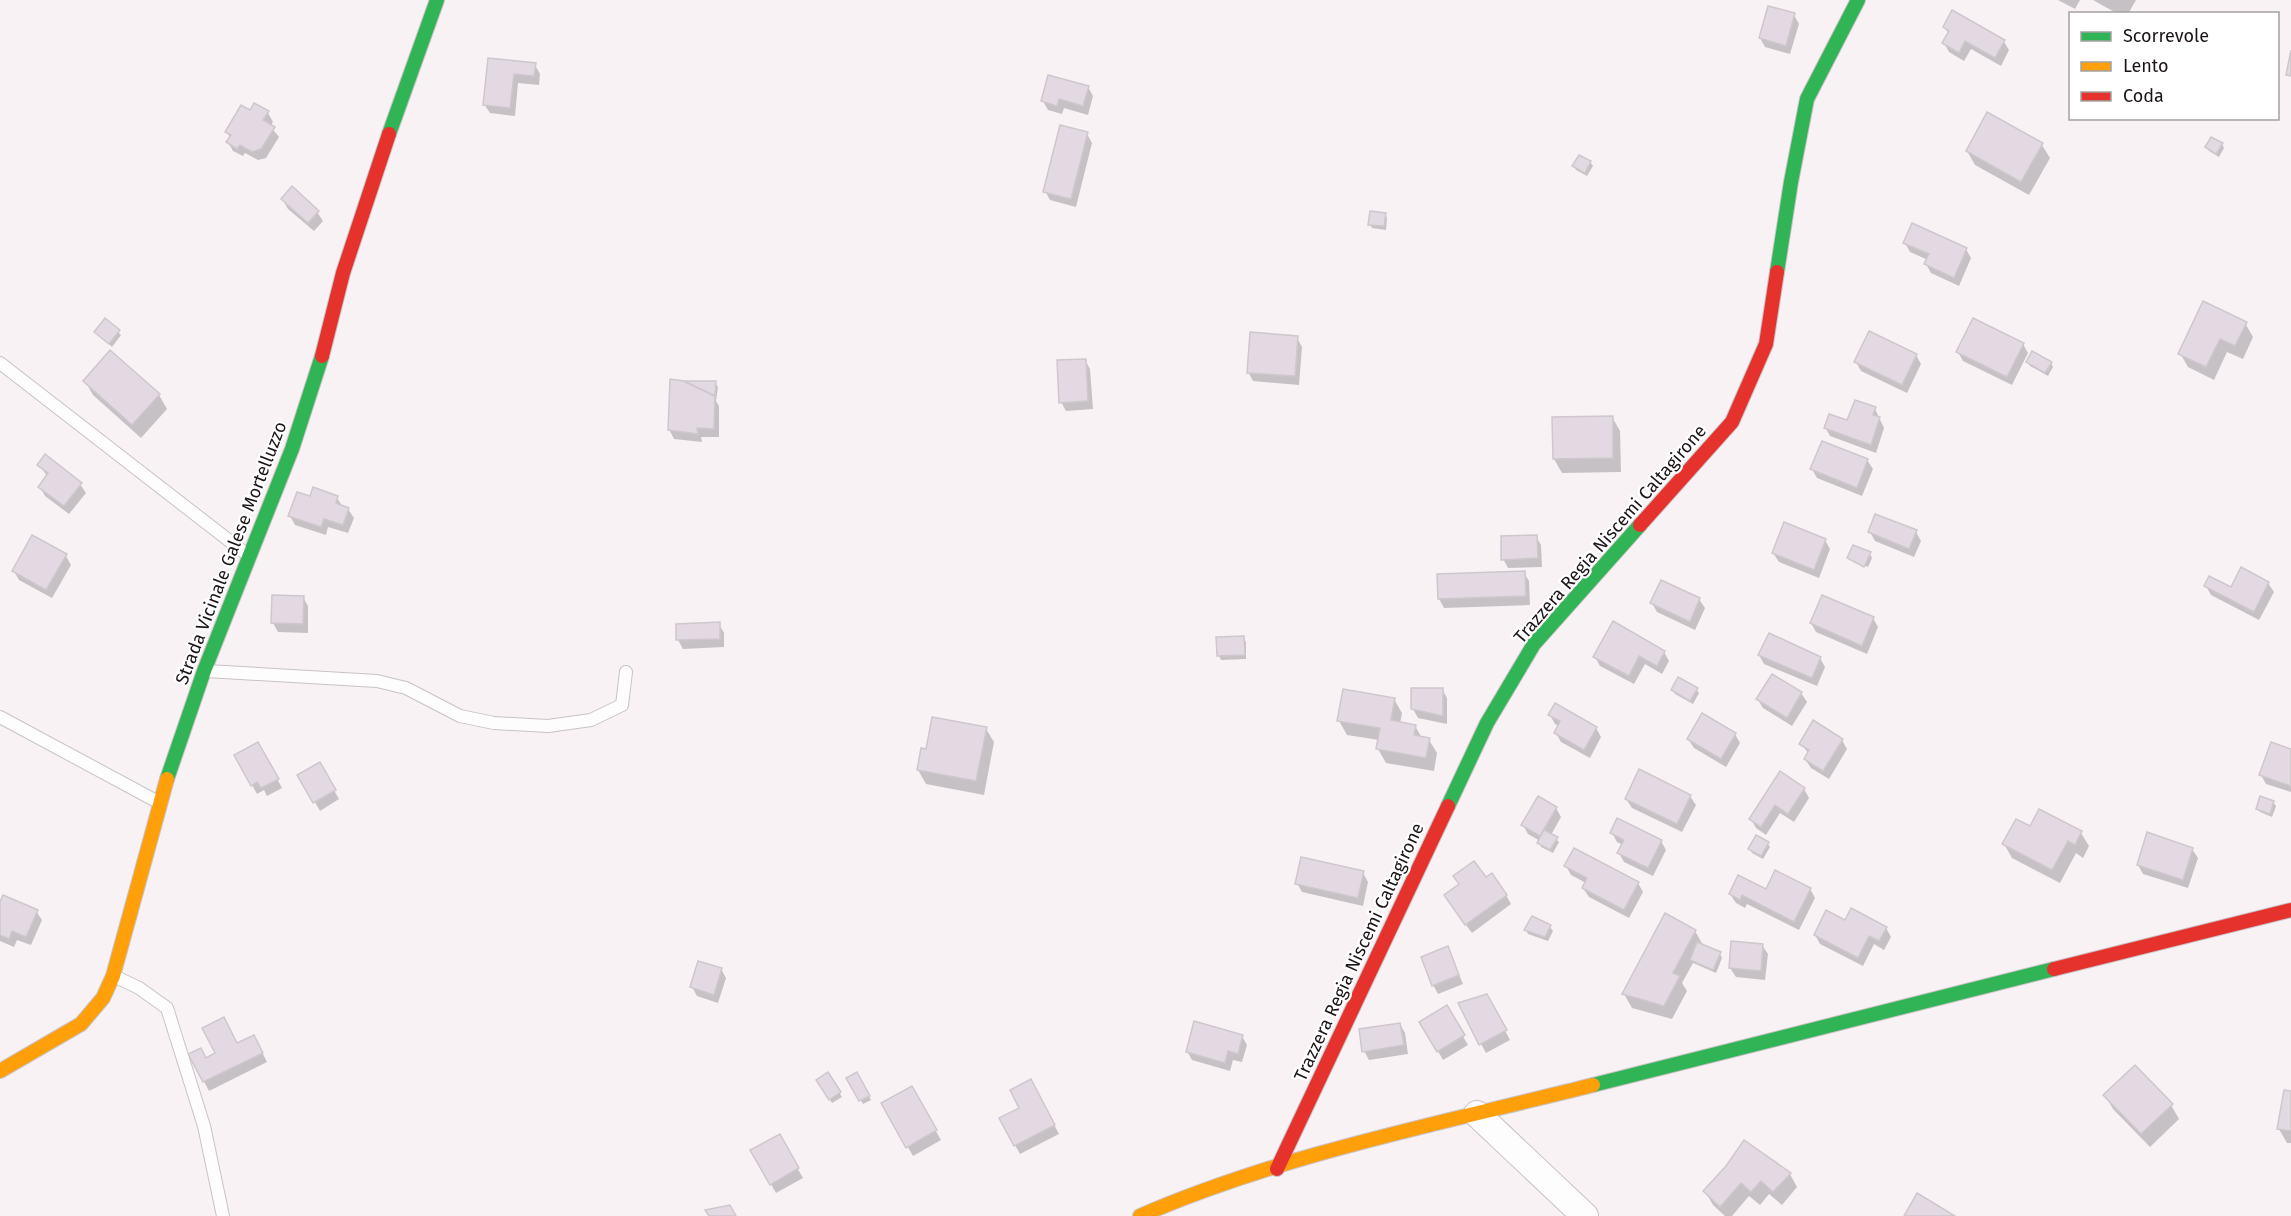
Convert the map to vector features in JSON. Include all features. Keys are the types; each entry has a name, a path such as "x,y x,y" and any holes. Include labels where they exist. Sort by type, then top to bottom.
{"street":[{"name":"Strada Vicinale Galese Mortelluzzo","path":"0,1071 81,1024 103,998 113,976 159,802 204,671 292,449 323,353 343,273 437,0"},
{"name":"Trazzera Regia Niscemi Caltagirone","path":"1277,1169 1487,723 1534,644 1732,422 1766,344 1791,182 1807,99 1858,0"},
{"path":"1140,1216 1194,1193 1336,1150 2291,910"},
{"path":"1477,1114 1585,1216"}],"lane":[{"path":"0,363 250,557"},
{"path":"204,671 377,681 406,688 460,716 494,723 548,726 591,720 622,705 627,672"},
{"path":"0,717 159,802"},
{"path":"113,976 139,988 167,1008 204,1126 223,1216"}],"building":[{"path":"1768,6 1795,13 1786,46 1759,38"},
{"path":"1952,10 2005,40 1995,58 1965,41 1959,53 1942,43 1949,31 1943,27"},
{"path":"2291,50 2291,76 2286,75"},
{"path":"488,58 536,63 534,76 514,74 510,108 483,105"},
{"path":"1048,75 1089,86 1083,106 1059,99 1057,106 1041,101"},
{"path":"254,103 269,111 263,120 275,127 261,149 252,152 240,145 237,149 226,142 231,135 225,132 241,105 250,110"},
{"path":"1987,112 2043,143 2021,182 1966,151"},
{"path":"1060,125 1088,132 1071,199 1043,192"},
{"path":"2211,137 2223,143 2216,154 2205,147"},
{"path":"1579,155 1591,161 1585,173 1572,166"},
{"path":"292,186 319,211 308,223 281,199"},
{"path":"1370,211 1386,213 1384,226 1368,225"},
{"path":"1912,223 1967,248 1954,278 1924,264 1929,254 1903,243"},
{"path":"2203,301 2247,322 2235,346 2220,339 2206,367 2178,354"},
{"path":"105,318 120,330 109,344 94,332"},
{"path":"1973,318 2024,343 2007,377 1956,352"},
{"path":"1869,331 1917,354 1902,385 1854,362"},
{"path":"1250,332 1298,336 1295,376 1247,373"},
{"path":"110,350 160,394 132,425 83,381"},
{"path":"2032,351 2052,362 2045,373 2026,362"},
{"path":"1086,359 1088,401 1059,403 1057,360"},
{"path":"670,379 684,381 715,396 714,429 697,428 698,434 668,430"},
{"path":"684,381 716,381 715,396"},
{"path":"1855,400 1876,407 1873,415 1880,417 1871,445 1824,428 1829,414 1847,420"},
{"path":"1613,416 1613,458 1553,459 1552,417"},
{"path":"1822,441 1868,459 1857,488 1810,469"},
{"path":"45,454 82,483 64,506 38,487 48,473 37,465"},
{"path":"313,487 338,496 336,503 349,508 343,525 324,519 321,527 288,516 297,492 310,496"},
{"path":"1875,514 1917,530 1909,549 1868,532"},
{"path":"1784,522 1826,539 1814,570 1772,553"},
{"path":"32,535 67,554 46,590 12,571"},
{"path":"1537,535 1538,558 1501,560 1501,536"},
{"path":"1853,545 1871,552 1864,567 1847,558"},
{"path":"2241,567 2269,582 2254,612 2204,586 2209,576 2231,587"},
{"path":"1525,571 1526,596 1438,599 1437,574"},
{"path":"1661,580 1700,598 1690,622 1650,603"},
{"path":"272,595 304,596 303,624 271,623"},
{"path":"1822,595 1874,617 1862,646 1810,623"},
{"path":"1613,621 1665,651 1657,666 1639,656 1629,676 1593,657"},
{"path":"720,622 720,639 676,640 676,624"},
{"path":"1769,633 1821,657 1812,678 1758,655"},
{"path":"1244,636 1245,655 1217,656 1216,637"},
{"path":"1772,674 1802,692 1787,718 1756,699"},
{"path":"1678,677 1698,688 1690,701 1671,690"},
{"path":"1411,688 1443,688 1443,716 1411,709"},
{"path":"1343,689 1395,698 1391,720 1416,725 1414,735 1430,738 1426,758 1376,749 1380,728 1337,721"},
{"path":"1555,703 1597,727 1584,750 1554,733 1560,721 1548,715"},
{"path":"1702,713 1736,733 1721,759 1687,739"},
{"path":"932,717 987,727 976,781 917,770 921,748 926,749"},
{"path":"1813,720 1843,739 1823,771 1804,759 1809,750 1799,744"},
{"path":"258,742 279,779 261,788 257,782 251,786 234,755"},
{"path":"2271,742 2291,749 2291,786 2259,775"},
{"path":"320,762 336,790 313,803 297,775"},
{"path":"1639,769 1691,795 1677,824 1625,799"},
{"path":"1780,771 1805,788 1788,814 1775,805 1761,827 1749,819"},
{"path":"1538,796 1557,807 1540,836 1521,825"},
{"path":"2260,796 2274,801 2270,814 2256,809"},
{"path":"2039,809 2082,831 2075,845 2068,841 2052,870 2002,844 2016,819 2030,826"},
{"path":"1617,818 1662,840 1648,868 1617,853 1624,840 1610,833"},
{"path":"1544,830 1558,837 1550,850 1537,843"},
{"path":"2147,832 2193,848 2183,880 2137,865"},
{"path":"1756,835 1769,842 1761,856 1748,849"},
{"path":"1574,848 1639,882 1624,910 1582,888 1587,878 1564,866"},
{"path":"1301,857 1364,871 1358,898 1295,884"},
{"path":"1474,861 1486,877 1492,873 1507,895 1465,925 1444,895 1459,884 1453,876"},
{"path":"1775,870 1811,888 1794,922 1742,895 1740,900 1729,894 1738,875 1766,889"},
{"path":"3,895 38,910 26,937 12,931 9,939 0,935 0,902"},
{"path":"1851,908 1887,927 1879,941 1869,936 1858,958 1814,935 1826,910 1845,920"},
{"path":"1665,913 1696,930 1673,973 1680,976 1664,1006 1622,994"},
{"path":"1532,916 1551,925 1545,937 1524,930"},
{"path":"1731,941 1763,944 1761,971 1729,968"},
{"path":"1697,942 1721,952 1713,970 1690,960"},
{"path":"1448,946 1459,975 1432,986 1421,957"},
{"path":"698,961 722,968 714,995 690,987"},
{"path":"1487,994 1507,1030 1479,1045 1458,1003"},
{"path":"1447,1005 1465,1035 1437,1052 1419,1022"},
{"path":"224,1017 237,1043 254,1035 263,1053 203,1082 188,1054 201,1048 206,1058 215,1053 202,1028"},
{"path":"1194,1021 1243,1035 1238,1054 1228,1051 1225,1063 1186,1052"},
{"path":"1400,1023 1404,1045 1362,1052 1359,1029"},
{"path":"2135,1065 2173,1104 2141,1134 2103,1095"},
{"path":"828,1072 841,1092 829,1100 816,1080"},
{"path":"857,1072 870,1096 859,1101 846,1078"},
{"path":"1031,1079 1055,1125 1014,1146 999,1118 1019,1108 1010,1090"},
{"path":"912,1086 937,1130 906,1148 881,1103"},
{"path":"2284,1090 2291,1091 2291,1131 2277,1129"},
{"path":"780,1134 799,1168 770,1185 750,1150"},
{"path":"1744,1140 1791,1173 1773,1192 1761,1181 1751,1192 1741,1183 1720,1207 1703,1191 1726,1166"},
{"path":"1917,1193 1955,1216 1904,1216"},
{"path":"730,1205 736,1216 709,1216 705,1210"}],"traffic: fast":[{"path":"389,134 437,0"},
{"path":"1777,272 1807,99 1858,0"},
{"path":"167,779 204,671 292,449 322,356"},
{"path":"1448,806 1487,723 1534,644 1640,525"},
{"path":"1593,1085 2054,969"}],"traffic: slow":[{"path":"0,1071 81,1024 103,998 113,976 167,779"},
{"path":"1140,1216 1194,1194 1306,1157 1593,1085"}],"traffic: jam":[{"path":"322,356 343,273 389,134"},
{"path":"1640,525 1732,422 1766,344 1777,272"},
{"path":"1277,1169 1448,806"},
{"path":"2054,969 2291,910"}]}
